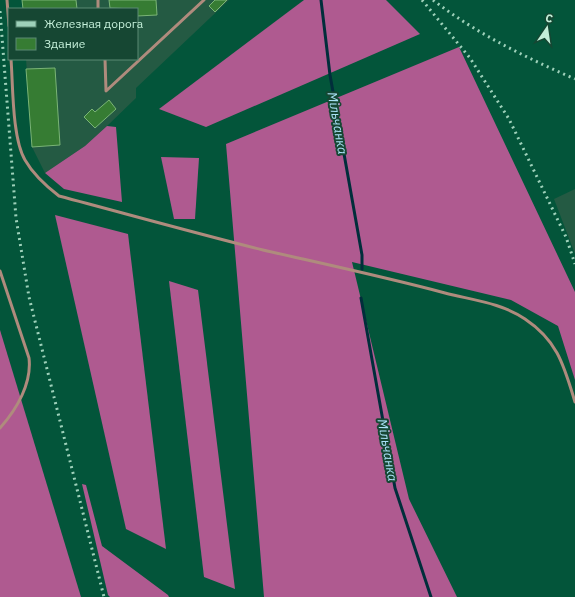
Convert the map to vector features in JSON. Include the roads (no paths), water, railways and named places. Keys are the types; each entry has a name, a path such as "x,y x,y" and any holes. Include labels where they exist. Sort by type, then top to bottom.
{"lane":[{"path":"7,0 8,13"},
{"path":"106,60 106,90 204,0"},
{"path":"12,60 18,142 24,160 46,186 59,196 263,250 377,275 505,308 524,319 544,334 556,349 564,365 575,402"},
{"path":"0,271 29,358 30,371 28,384 0,428"}],"waterway":[{"name":"Мільчанка","path":"321,0 330,75 362,255 362,269"},
{"name":"Мільчанка","path":"361,298 395,488 431,597"}],"railway":[{"path":"422,0 470,58 509,119 566,237 575,264"},
{"path":"433,0 484,34 575,79"},
{"path":"0,11 16,218 29,297 104,597"}]}
